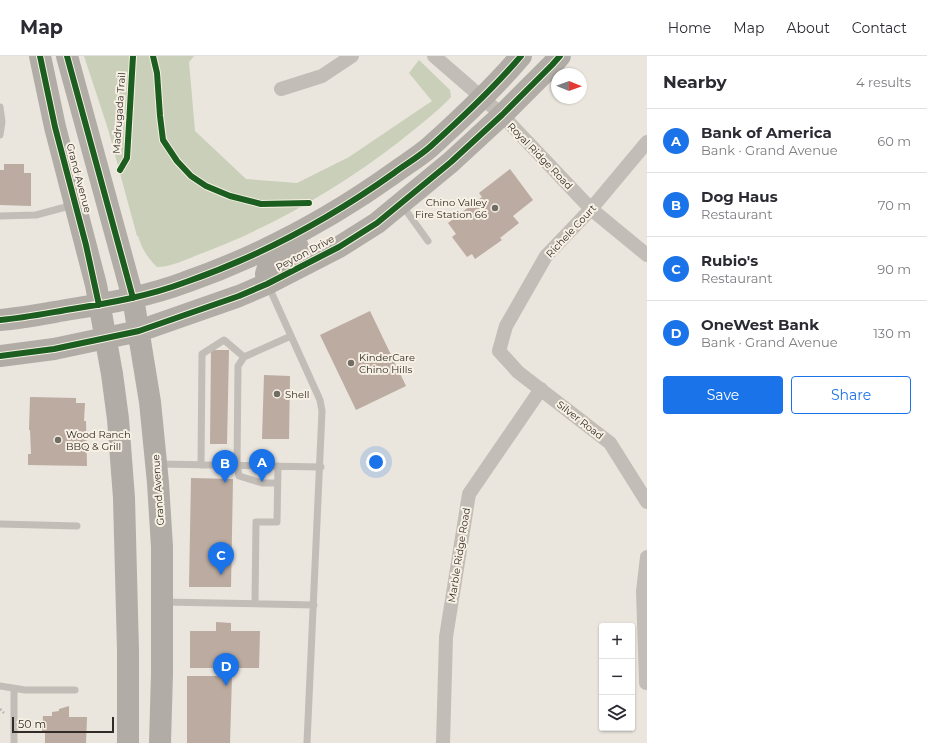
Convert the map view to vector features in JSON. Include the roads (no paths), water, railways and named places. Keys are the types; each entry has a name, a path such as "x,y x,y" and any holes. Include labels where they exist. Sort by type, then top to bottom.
{"main road":[{"name":"Grand Avenue","path":"40,56 55,127 96,285 106,338 118,419 124,498 128,650 128,743"},
{"name":"Grand Avenue","path":"67,56 133,298 150,402 157,464 162,547 160,743"},
{"name":"Peyton Drive","path":"0,320 100,305 133,298 187,282 239,261 293,236 361,197 430,147 482,97 521,56"},
{"name":"Peyton Drive","path":"0,356 54,349 139,331 231,299 267,284 338,247 377,223 450,162 502,115 560,56"},
{"path":"267,284 266,274 269,264 324,232 330,223 328,216"}],"street":[{"path":"281,89 322,76 352,56"},
{"name":"Royal Ridge Road","path":"434,56 502,115 591,209 647,255"},
{"name":"Richele Court","path":"499,351 506,326 546,256 591,209 647,142"},
{"name":"Silver Road","path":"499,351 518,372 610,443 647,502"},
{"name":"Marble Ridge Road","path":"443,743 446,637 469,494 541,389"},
{"path":"646,683 643,591 647,557"}],"lane":[{"path":"0,107 2,122 0,135"},
{"path":"0,216 36,215 75,204"},
{"path":"400,204 428,241"},
{"path":"267,284 320,400 322,411 321,466 307,743"},
{"path":"277,483 262,482 240,476 237,466 238,366 244,357 291,336"},
{"path":"201,465 202,354 224,340 244,357"},
{"path":"157,464 321,466"},
{"path":"255,603 256,522 277,522 278,466"},
{"path":"0,524 78,526"},
{"path":"162,602 314,605"},
{"path":"0,686 14,689 75,690"},
{"path":"14,689 14,743"}],"place":[{"name":"Chino Valley Fire Station 66","path":"495,208"},
{"name":"KinderCare Chino Hills","path":"351,363"},
{"name":"Shell","path":"277,394"},
{"name":"Wood Ranch BBQ & Grill","path":"58,440"},
{"name":"Bank of America","path":"262,482"},
{"name":"Dog Haus","path":"225,483"},
{"name":"Rubio's","path":"221,575"},
{"name":"OneWest Bank","path":"226,686"}]}
